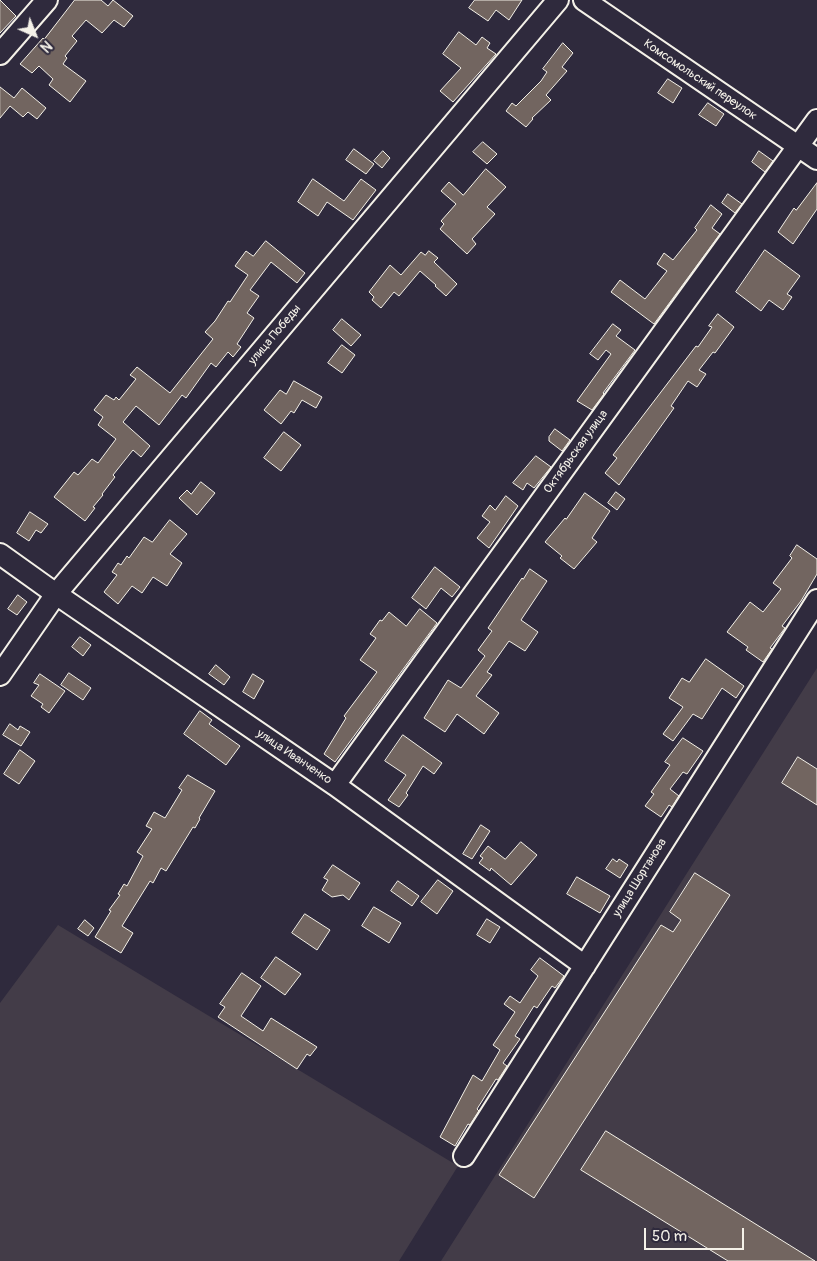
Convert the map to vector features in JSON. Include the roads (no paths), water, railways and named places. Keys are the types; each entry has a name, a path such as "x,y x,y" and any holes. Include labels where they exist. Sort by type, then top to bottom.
{"street":[{"path":"0,54 47,0"},
{"name":"улица Победы","path":"0,675 56,594 558,0"},
{"name":"Комсомольский переулок","path":"584,0 817,159"},
{"name":"Октябрьская улица","path":"335,785 817,120"},
{"name":"улица Иванченко","path":"0,554 335,785 584,966"},
{"name":"улица Шортанова","path":"464,1156 817,600"}]}
